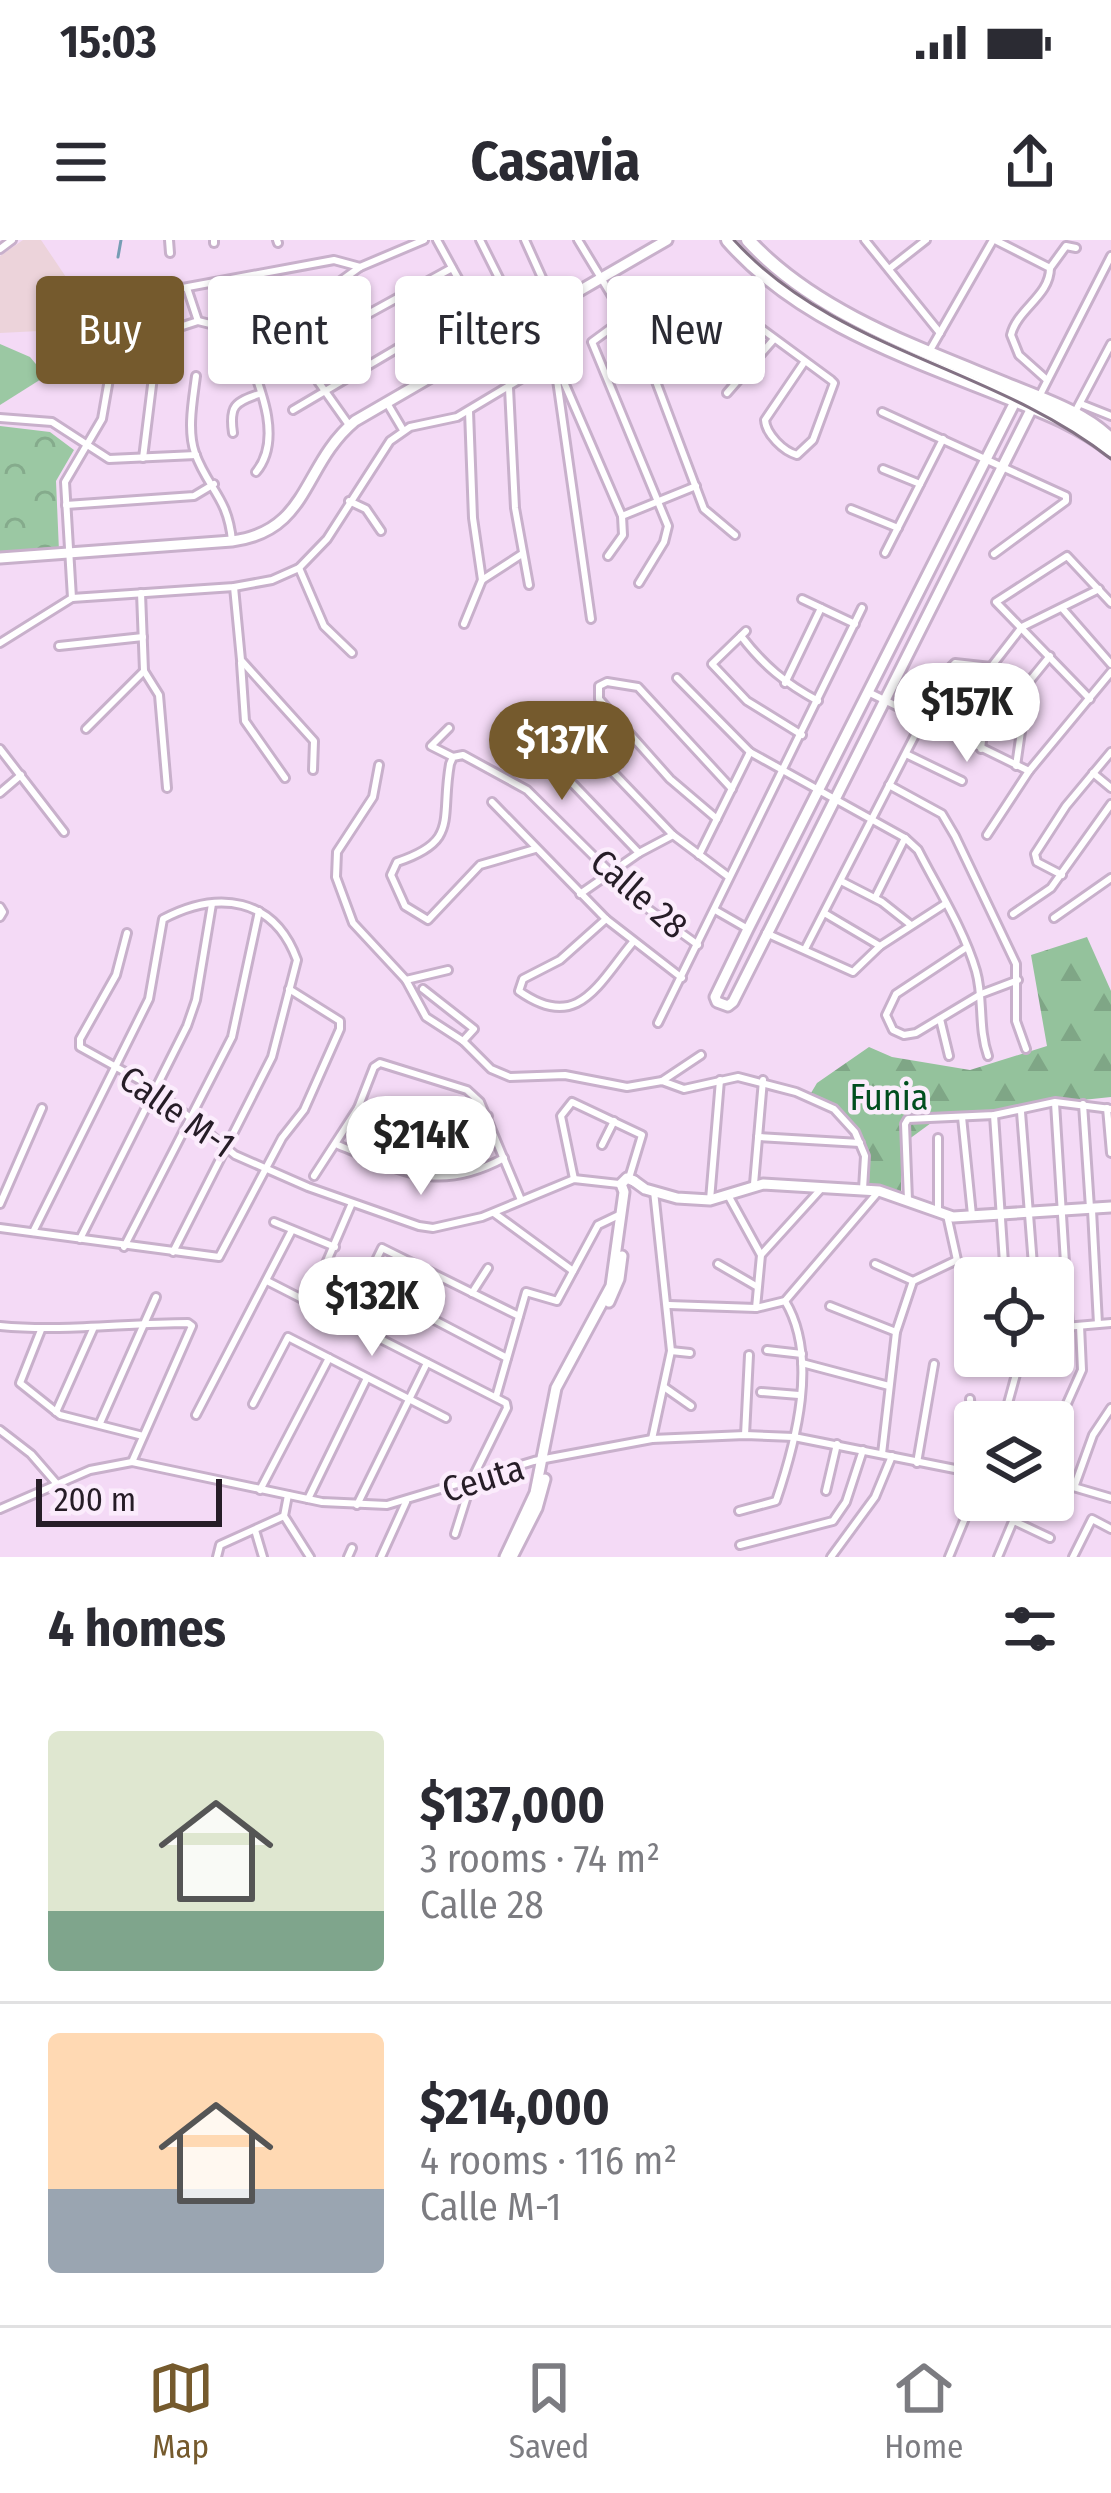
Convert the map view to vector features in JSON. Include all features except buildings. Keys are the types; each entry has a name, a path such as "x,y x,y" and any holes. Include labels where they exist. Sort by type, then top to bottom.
{"main road":[{"path":"728,240 763,274 833,322 1018,396 1074,413 1111,440"},
{"path":"750,240 777,268 811,292 1018,396"},
{"path":"1074,413 1111,450"}],"street":[{"path":"0,248 12,240"},
{"path":"169,240 170,253"},
{"path":"347,276 424,240"},
{"path":"437,240 456,276"},
{"path":"480,240 501,276"},
{"path":"525,240 541,276"},
{"path":"578,240 607,287"},
{"path":"583,290 667,240"},
{"path":"866,240 940,332"},
{"path":"890,269 926,240"},
{"path":"929,353 994,240 1050,268"},
{"path":"1025,253 1031,240"},
{"path":"1047,380 1019,355 1011,335 1017,318 1049,279 1050,268 1066,246 1076,248"},
{"path":"1018,396 748,929 715,998 725,1006 733,1002 1111,256"},
{"path":"72,598 64,482 106,408 121,303 127,297 334,260 360,267"},
{"path":"371,313 452,268"},
{"path":"187,288 198,321"},
{"path":"143,458 153,377 149,339 198,321 208,323"},
{"path":"607,331 592,342 607,380"},
{"path":"765,332 805,361 834,383 813,440 801,454 787,452 765,425 805,361"},
{"path":"727,393 774,339"},
{"path":"1111,344 1074,413 1111,416"},
{"path":"293,410 395,350"},
{"path":"196,376 191,420 196,455 228,510 232,541"},
{"path":"256,472 271,444 257,384"},
{"path":"320,384 350,425"},
{"path":"0,558 266,535 280,523 329,447 350,425 420,384"},
{"path":"0,643 72,598 235,587 272,580 299,568 317,551 377,457 403,430 470,411 515,384"},
{"path":"558,384 591,619"},
{"path":"565,384 622,516 623,535 608,556"},
{"path":"609,384 668,533 639,583"},
{"path":"656,384 711,518 735,535"},
{"path":"509,388 515,508 529,585"},
{"path":"233,433 235,402 259,394"},
{"path":"387,403 403,430"},
{"path":"464,624 482,580 473,518 470,411"},
{"path":"882,412 1066,496 1048,517 994,554"},
{"path":"0,418 52,422 109,458 196,455"},
{"path":"884,553 944,439"},
{"path":"883,469 920,484"},
{"path":"66,505 194,496 214,484"},
{"path":"622,516 696,486"},
{"path":"349,501 366,509 381,531"},
{"path":"850,509 898,528"},
{"path":"482,580 522,554"},
{"path":"1090,699 996,602 1067,556 1111,603"},
{"path":"299,568 324,626 352,653"},
{"path":"235,587 245,721 285,778"},
{"path":"981,749 992,667 1022,627 1100,589"},
{"path":"141,593 144,671 160,695 167,788"},
{"path":"802,599 855,624"},
{"path":"785,683 821,608"},
{"path":"658,1023 862,608"},
{"path":"986,835 1029,771 1111,668 1062,608"},
{"path":"802,735 747,701 712,664 743,634 765,667 818,701"},
{"path":"59,646 143,637"},
{"path":"1016,766 1026,689 1049,656"},
{"path":"241,660 314,741 314,770"},
{"path":"805,949 953,663 992,667"},
{"path":"86,729 144,671"},
{"path":"677,678 750,752 905,838 918,850 967,947 981,994 982,1036 988,1056"},
{"path":"717,819 670,779 597,690 607,682 638,687 732,789"},
{"path":"868,692 1029,771"},
{"path":"639,853 526,736 528,727 560,717 674,836 729,877"},
{"path":"449,728 431,746 453,757"},
{"path":"0,749 64,832"},
{"path":"698,856 750,752"},
{"path":"1062,875 1037,862 1035,854 1111,752"},
{"path":"906,754 962,781"},
{"name":"Calle 28","path":"535,849 479,865 428,920 405,906 392,875 393,865 429,850 441,837 453,757 464,755 527,790 609,873 666,924 698,945"},
{"path":"379,765 373,797 337,852 336,878 353,923 406,980 426,1017 463,1041 491,1070 510,1077 565,1075 627,1087 662,1081 700,1054"},
{"path":"1094,773 1111,788"},
{"path":"0,793 21,776"},
{"path":"890,785 947,820 1008,942 1018,980 1016,1021 1026,1049"},
{"path":"492,802 606,919 682,977"},
{"path":"1013,914 1062,875 1111,804"},
{"path":"580,894 639,853 674,836"},
{"path":"875,898 905,838"},
{"path":"1054,918 1111,878"},
{"path":"841,880 911,925"},
{"path":"33,1232 148,999 164,920 224,901 278,922 296,956 272,1057 173,1252"},
{"path":"80,1240 196,1000 212,904"},
{"path":"766,933 853,972 880,946 945,904"},
{"path":"715,909 748,929"},
{"path":"124,1247 232,1036 259,911"},
{"path":"825,914 880,946"},
{"path":"606,919 560,960 523,980 519,991 568,1010 584,1000 633,942"},
{"name":"Calle M-1","path":"127,933 116,975 79,1043 112,1067 154,1088 226,1149 352,1203 433,1228 494,1213 574,1179 710,1200 754,1186 879,1190 942,1214 973,1217 1111,1208"},
{"path":"967,947 896,994 886,1008 889,1026 900,1034 916,1033 981,994 1018,980"},
{"path":"406,980 448,970"},
{"path":"0,1228 219,1257 282,1138 304,1110 340,1029 340,1021 289,989"},
{"path":"423,989 475,1029 463,1041"},
{"path":"940,1019 949,1056"},
{"path":"314,1176 338,1145 374,1066 380,1063 466,1090 488,1116 521,1200"},
{"path":"662,1081 684,1089 737,1077 763,1080 833,1109 865,1156 863,1189"},
{"path":"710,1200 720,1080"},
{"path":"754,1186 763,1080"},
{"path":"545,1461 556,1388 611,1286 619,1215 642,1135 572,1102 567,1104 561,1116 574,1179"},
{"path":"1055,1102 1064,1257"},
{"path":"908,1200 905,1122 1021,1112 1055,1102 1083,1104 1109,1109 1111,1153"},
{"path":"1083,1104 1098,1324"},
{"path":"0,1204 42,1108"},
{"path":"358,1108 452,1131 488,1116"},
{"path":"1021,1112 1033,1257"},
{"path":"994,1115 1004,1257"},
{"path":"962,1117 973,1217"},
{"path":"602,1145 614,1121"},
{"path":"758,1137 860,1143"},
{"path":"938,1138 942,1214 956,1257"},
{"path":"338,1145 438,1180 480,1171 505,1158"},
{"path":"509,1557 530,1509 563,1388 620,1279 628,1187"},
{"path":"756,1308 761,1255 823,1187"},
{"path":"649,1190 671,1351 652,1439"},
{"path":"668,1305 756,1308 785,1301 879,1190"},
{"path":"728,1195 761,1255"},
{"path":"309,1303 352,1203"},
{"path":"494,1213 574,1271"},
{"path":"496,1396 527,1291 557,1301 598,1225 619,1215"},
{"path":"274,1222 335,1247"},
{"path":"196,1415 292,1230"},
{"path":"346,1322 384,1248 519,1316"},
{"path":"882,1454 896,1332 913,1281 954,1260"},
{"path":"718,1264 757,1286"},
{"path":"874,1264 913,1281"},
{"path":"472,1292 488,1268"},
{"path":"267,1281 496,1396 507,1408 473,1478 454,1534"},
{"path":"364,1283 507,1358"},
{"path":"100,1423 156,1297"},
{"path":"739,1511 776,1501 794,1437 802,1354 795,1318 785,1301"},
{"path":"830,1306 896,1332"},
{"path":"0,1326 41,1330 144,1323 192,1326 132,1462"},
{"path":"1074,1327 1111,1323"},
{"path":"1068,1401 1082,1370 1080,1326"},
{"path":"56,1412 94,1327"},
{"path":"41,1330 20,1383 56,1412 143,1436"},
{"path":"253,1404 288,1337 446,1418"},
{"path":"766,1350 802,1354"},
{"path":"671,1351 690,1353"},
{"path":"745,1435 749,1355"},
{"path":"260,1490 328,1358"},
{"path":"356,1506 427,1363"},
{"path":"802,1364 889,1386"},
{"path":"917,1463 934,1364"},
{"path":"308,1498 368,1378"},
{"path":"664,1387 691,1406"},
{"path":"761,1392 799,1396"},
{"path":"1111,1408 1093,1435 1075,1485 1111,1498"},
{"path":"0,1430 31,1454 57,1484"},
{"name":"Ceuta","path":"1,1505 90,1469 132,1462 356,1506 406,1502 473,1478 652,1439 745,1435 794,1437 954,1469"},
{"path":"826,1491 837,1444"},
{"path":"740,1545 832,1521 846,1502 863,1450"},
{"path":"831,1557 875,1497 892,1456"},
{"path":"288,1495 284,1516 310,1557"},
{"path":"381,1557 406,1502"},
{"path":"217,1557 220,1545 284,1516"},
{"path":"1073,1557 1092,1519 1111,1529"},
{"path":"949,1557 964,1521"},
{"path":"998,1557 1014,1521 1050,1538"},
{"path":"255,1531 263,1557"}],"shaded area":[{"path":"23,240 41,240 65,276 36,276 36,331 0,333 0,256"}],"green space":[{"path":"0,344 30,357 36,364 36,382 0,405"},
{"path":"0,426 50,432 74,450 56,481 59,551 0,555"},
{"name":"Funia","path":"1087,937 1111,991 1111,1097 942,1115 901,1145 901,1192 869,1183 863,1139 849,1118 811,1093 817,1083 869,1047 892,1057 970,1070 1047,1046 1031,955"}],"waterway":[{"path":"118,257 121,240"}],"railway":[{"path":"734,240 775,278 820,309 1017,402 1111,459"}]}
